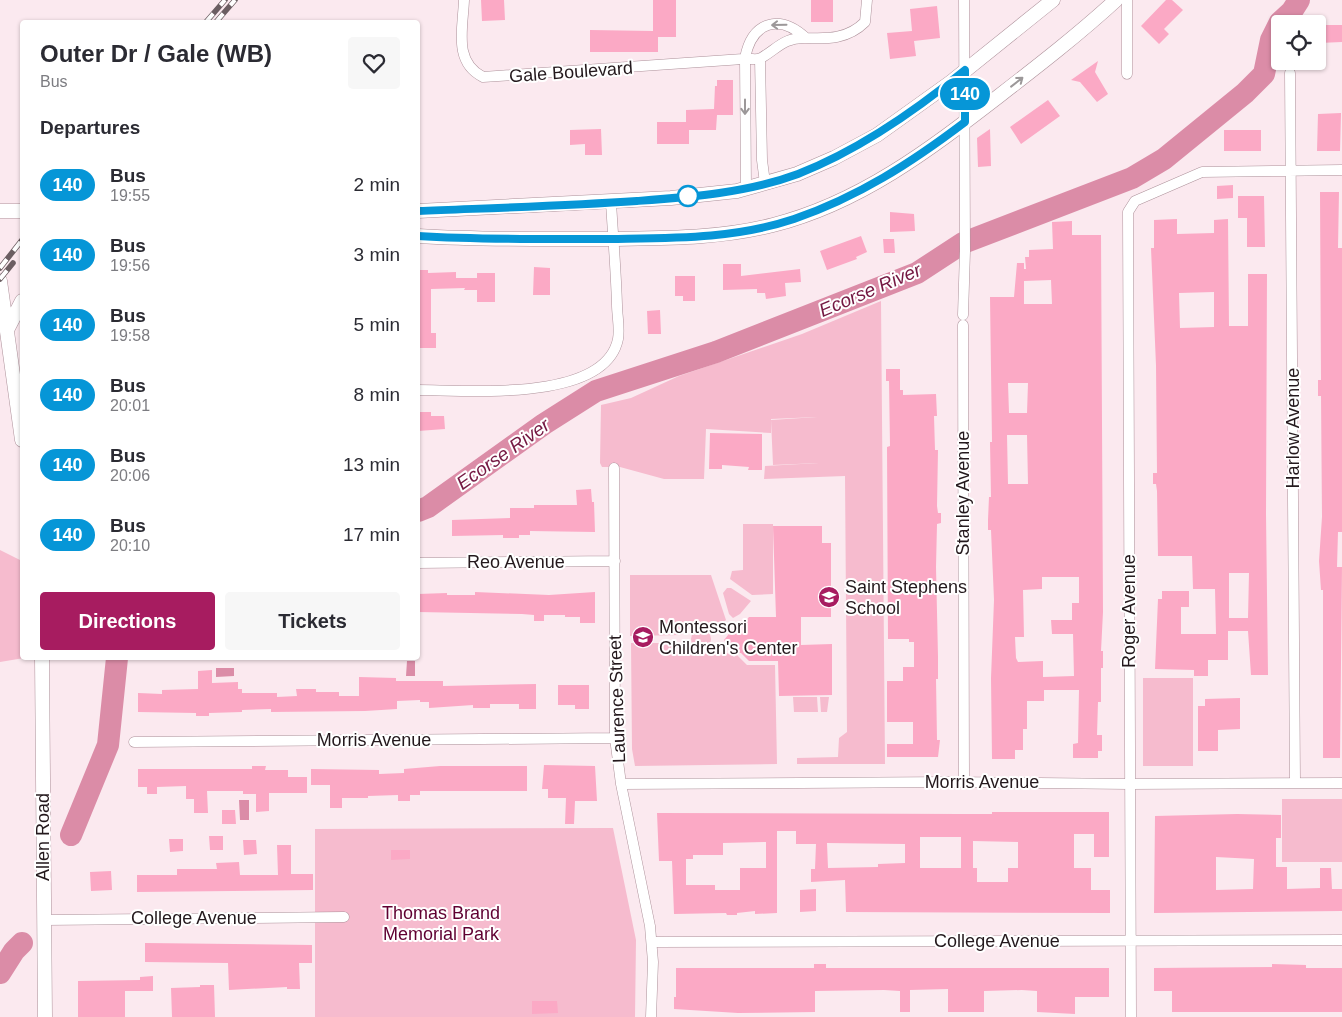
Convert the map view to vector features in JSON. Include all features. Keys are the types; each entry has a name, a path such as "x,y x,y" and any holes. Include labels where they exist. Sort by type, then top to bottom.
{"main road":[{"path":"420,212 611,202 746,189 797,174 863,143 910,112 1053,0"},
{"path":"420,236 480,240 708,237 749,231 792,220 840,201 886,178 922,155 1046,60 1116,0"},
{"path":"0,211 20,212"},
{"path":"0,281 20,425"},
{"path":"7,330 20,304"},
{"name":"Allen Road","path":"42,660 45,1017"}],"street":[{"name":"Gale Boulevard","path":"464,0 462,53 470,68 483,77 745,58 760,59"},
{"path":"765,183 762,160 760,59 779,45 800,38 828,39 852,32 865,22 867,0"},
{"name":"Stanley Avenue","path":"964,0 964,782"},
{"path":"1127,0 1128,74"},
{"path":"746,189 745,58 751,42 758,33 774,23 788,25 806,38"},
{"name":"Harlow Avenue","path":"1290,73 1295,782"},
{"path":"1292,170 1342,170"},
{"name":"Roger Avenue","path":"1131,1017 1128,212 1130,205 1202,172 1292,170"},
{"path":"420,390 515,390 542,387 574,380 590,373 604,362 612,352 618,337 611,202"},
{"name":"Laurence Street","path":"614,468 615,738 621,784 650,926 652,942 651,1017"},
{"name":"Reo Avenue","path":"420,563 615,561"},
{"name":"Morris Avenue","path":"134,742 615,738"},
{"name":"Morris Avenue","path":"621,784 964,782 1129,784 1342,783"},
{"name":"College Avenue","path":"44,920 344,917"},
{"name":"College Avenue","path":"652,942 1342,940"}],"green space":[{"path":"881,301 885,764 797,764 797,758 838,757 839,738 847,732 845,476 764,479 765,466 819,463 773,465 771,420 771,433 706,429 704,479 664,479 620,467 602,467 600,463 601,405 631,398 679,376 802,334","holes":["817,417 771,420 771,419"]},
{"path":"743,524 773,524 773,594 752,595 730,579 732,571 743,570"},
{"path":"0,550 20,560 20,659 0,662"},
{"path":"630,575 711,575 726,620 716,630 711,626 698,622 681,635 630,636"},
{"path":"727,588 731,588 751,601 740,614 733,618 729,614 723,593"},
{"path":"701,629 708,632 711,639 708,646 701,649 694,646 691,639 694,632"},
{"path":"631,643 681,643 697,655 725,652 734,657 737,655 747,665 775,665 777,764 635,766 632,749"},
{"path":"1143,678 1193,678 1193,766 1143,766"},
{"path":"793,697 817,697 818,712 794,712"},
{"path":"820,697 829,697 827,712 821,712"},
{"path":"1282,799 1342,799 1342,862 1282,862"},
{"name":"Thomas Brand Memorial Park","path":"613,828 636,940 635,1017 315,1017 315,829"}],"shaded area":[{"path":"407,661 415,661 415,676 406,676"},
{"path":"216,668 234,668 234,676 216,677"},
{"path":"239,800 249,800 249,820 240,820"}],"building":[{"path":"481,0 504,0 505,20 482,21"},
{"path":"653,0 676,0 676,37 658,37 658,52 590,52 590,30 653,31"},
{"path":"811,0 833,0 833,22 811,22"},
{"path":"1166,0 1172,0 1183,10 1164,29 1169,34 1159,44 1141,26"},
{"path":"937,6 940,38 914,41 916,56 890,59 887,33 912,31 910,9"},
{"path":"1326,25 1342,25 1342,42 1326,43"},
{"path":"1098,61 1095,72 1108,94 1097,102 1080,82 1071,80"},
{"path":"717,80 733,80 733,115 717,115 716,130 689,130 689,144 657,144 657,122 686,122 686,110 714,109"},
{"path":"1048,100 1060,116 1021,144 1010,127"},
{"path":"1341,113 1340,151 1317,151 1318,114"},
{"path":"601,129 602,155 585,155 585,144 570,145 570,130"},
{"path":"990,129 991,166 978,167 977,138"},
{"path":"1224,130 1261,130 1261,151 1224,151"},
{"path":"1233,185 1233,198 1217,199 1217,186"},
{"path":"1320,192 1339,192 1338,248 1342,248 1342,532 1338,532 1337,567 1342,567 1340,758 1323,758 1323,590 1321,590 1319,561 1322,517 1321,396 1318,396 1318,380 1321,380"},
{"path":"1238,196 1264,196 1265,247 1247,247 1247,218 1238,218"},
{"path":"890,212 914,214 915,231 890,232"},
{"path":"1177,219 1177,234 1214,233 1214,220 1228,219 1229,326 1248,326 1248,274 1267,274 1266,514 1268,675 1251,675 1248,631 1228,631 1228,660 1208,660 1208,676 1194,676 1194,670 1155,669 1158,599 1162,599 1162,591 1189,591 1189,607 1181,607 1181,634 1216,634 1215,589 1193,589 1192,556 1158,556 1157,491 1156,484 1153,484 1153,473 1157,473 1156,365 1151,248 1154,248 1154,220","holes":["1214,292 1214,327 1180,328 1179,293","1229,573 1249,573 1248,618 1229,618"]},
{"path":"1072,221 1072,235 1101,235 1103,612 1101,651 1103,651 1103,668 1101,668 1101,702 1098,702 1097,735 1102,735 1102,751 1098,751 1098,758 1073,758 1073,744 1078,743 1079,690 1044,690 1044,701 1027,701 1027,729 1023,729 1023,750 1015,750 1015,759 992,759 991,678 994,600 991,530 988,530 989,497 991,497 990,442 992,442 990,297 1014,297 1017,263 1024,263 1024,269 1026,269 1025,257 1029,257 1029,250 1053,249 1052,222","holes":["1051,280 1052,304 1024,304 1024,281","1008,383 1028,383 1027,413 1009,413","1007,435 1027,435 1028,484 1008,484","1042,577 1079,577 1079,603 1072,603 1072,620 1051,620 1052,634 1073,634 1074,676 1043,677 1043,661 1018,662 1016,658 1015,637 1024,637 1023,590 1042,589"]},
{"path":"861,236 867,252 856,257 857,259 827,270 820,251"},
{"path":"883,239 894,239 895,253 884,253"},
{"path":"723,264 741,264 741,276 800,269 801,282 785,283 786,296 766,299 765,293 757,293 757,289 723,290"},
{"path":"534,267 550,268 550,295 533,295"},
{"path":"420,270 428,270 428,273 456,272 456,278 477,278 477,273 495,273 495,302 477,302 477,290 464,290 465,288 431,289 431,333 436,333 436,348 420,348"},
{"path":"675,276 695,276 695,301 683,301 683,296 675,296"},
{"path":"660,310 661,334 648,334 647,311"},
{"path":"886,369 900,369 900,390 903,390 903,395 936,394 937,416 934,416 935,450 938,450 937,506 938,513 941,513 941,523 937,524 936,567 937,740 940,740 938,757 887,757 887,744 913,744 913,722 887,722 887,681 903,681 903,667 914,667 914,642 909,642 909,639 888,639 887,447 890,446 889,381 886,381"},
{"path":"420,412 431,412 431,416 444,416 445,429 420,431"},
{"path":"710,433 762,434 762,470 748,470 749,467 722,465 722,469 709,469"},
{"path":"591,489 592,502 594,502 595,532 530,531 530,535 519,535 519,538 503,538 503,535 452,536 452,520 510,518 510,508 534,508 534,505 577,505 576,490"},
{"path":"773,526 822,526 822,543 831,543 831,617 801,617 801,645 832,644 832,695 779,696 778,661 749,661 741,653 736,653 724,640 736,625 742,625 749,617 776,617"},
{"path":"475,592 549,595 595,592 595,623 580,623 580,617 565,617 565,615 544,615 544,621 534,621 534,615 522,614 420,612 420,594 475,595"},
{"path":"212,670 212,683 238,682 238,689 242,689 242,693 277,693 277,697 297,696 296,689 316,689 316,692 339,692 339,696 359,696 359,677 396,678 396,681 443,681 443,686 536,684 536,709 519,709 519,704 490,704 490,708 473,708 473,705 429,708 429,702 420,702 420,700 397,701 397,709 365,711 271,712 271,709 209,713 209,716 196,716 196,713 138,712 138,693 162,694 162,690 198,689 198,671"},
{"path":"558,685 589,685 589,709 575,709 575,705 558,705"},
{"path":"1240,698 1240,729 1218,730 1218,751 1198,751 1198,706 1205,706 1205,699"},
{"path":"544,765 595,766 597,801 575,801 574,824 565,824 566,798 548,798 548,789 542,789"},
{"path":"252,766 266,766 265,770 288,770 288,777 307,777 307,793 269,793 269,811 256,812 256,794 243,794 243,791 207,791 208,813 194,813 194,799 186,799 186,786 157,787 157,794 147,794 147,787 138,787 138,769 252,769"},
{"path":"440,766 527,766 527,791 420,791 420,795 410,795 410,801 398,801 398,795 342,798 342,808 330,808 330,785 311,785 311,769 379,770 379,774 404,773 404,769"},
{"path":"222,810 235,810 236,824 222,824"},
{"path":"992,812 1109,812 1109,857 1094,857 1094,834 1074,834 1074,868 1091,868 1091,890 1110,890 1110,913 846,912 845,880 811,882 811,869 815,869 816,844 796,844 796,831 777,831 777,913 755,914 755,911 737,913 737,915 727,915 726,913 674,914 672,861 659,861 657,813 992,814","holes":["920,837 961,837 961,868 920,868","973,841 1018,842 1018,868 1008,868 1008,882 977,882 977,868 973,868","766,842 766,868 740,868 740,890 715,890 715,885 686,885 686,859 693,859 693,855 723,855 723,843","827,843 905,844 905,863 878,864 878,867 828,868"]},
{"path":"1281,815 1281,838 1276,838 1276,867 1287,867 1287,889 1320,888 1320,868 1331,868 1332,889 1342,889 1342,911 1154,913 1155,816","holes":["1216,857 1254,859 1253,889 1216,890"]},
{"path":"209,836 223,836 223,850 210,850"},
{"path":"169,839 183,839 183,851 170,852"},
{"path":"243,840 256,840 257,854 244,855"},
{"path":"277,845 291,845 291,874 313,874 313,890 137,892 137,875 177,875 177,869 217,869 216,863 239,862 240,875 278,875"},
{"path":"391,850 410,850 410,859 391,860"},
{"path":"111,871 112,890 91,891 90,872"},
{"path":"816,889 816,911 800,912 800,890"},
{"path":"145,943 312,945 312,963 299,963 300,989 287,989 287,987 229,990 228,963 145,962"},
{"path":"814,964 826,964 826,968 1109,968 1109,997 1075,997 1075,1014 1037,1012 1037,991 1022,990 984,991 984,1012 948,1012 948,989 910,990 910,1012 900,1012 900,991 884,990 815,991 815,1012 738,1013 674,1009 676,968 814,968"},
{"path":"1272,964 1306,965 1306,968 1342,968 1342,1012 1172,1012 1172,991 1154,991 1154,968 1272,967"},
{"path":"153,976 153,991 125,991 125,1017 78,1017 78,981 140,980 140,977"},
{"path":"200,985 214,985 215,1017 172,1017 171,988 200,987"},
{"path":"532,1001 557,1001 558,1013 532,1014"}],"waterway":[{"name":"Ecorse River","path":"420,510 428,507 544,424 596,391 716,352 917,273 963,243 1132,178 1164,159 1245,93 1264,74 1271,40 1280,22 1292,11 1299,0"},
{"name":"Ecorse River","path":"71,835 108,745 117,660"},
{"name":"Ecorse River","path":"0,973 14,951 22,943"}],"railway":[{"path":"208,20 225,0"},
{"path":"218,20 235,0"},
{"path":"0,268 20,243"},
{"path":"0,279 13,263"}],"bus line":[{"name":"140","path":"420,211 611,202 681,197 746,189 797,174 856,147 910,112 965,70 965,122 922,155 886,178 840,201 792,220 749,231 708,237 667,239 532,240 420,236"}],"place":[{"name":"Saint Stephens School","path":"829,597"},
{"name":"Montessori Children's Center","path":"643,637"}]}
